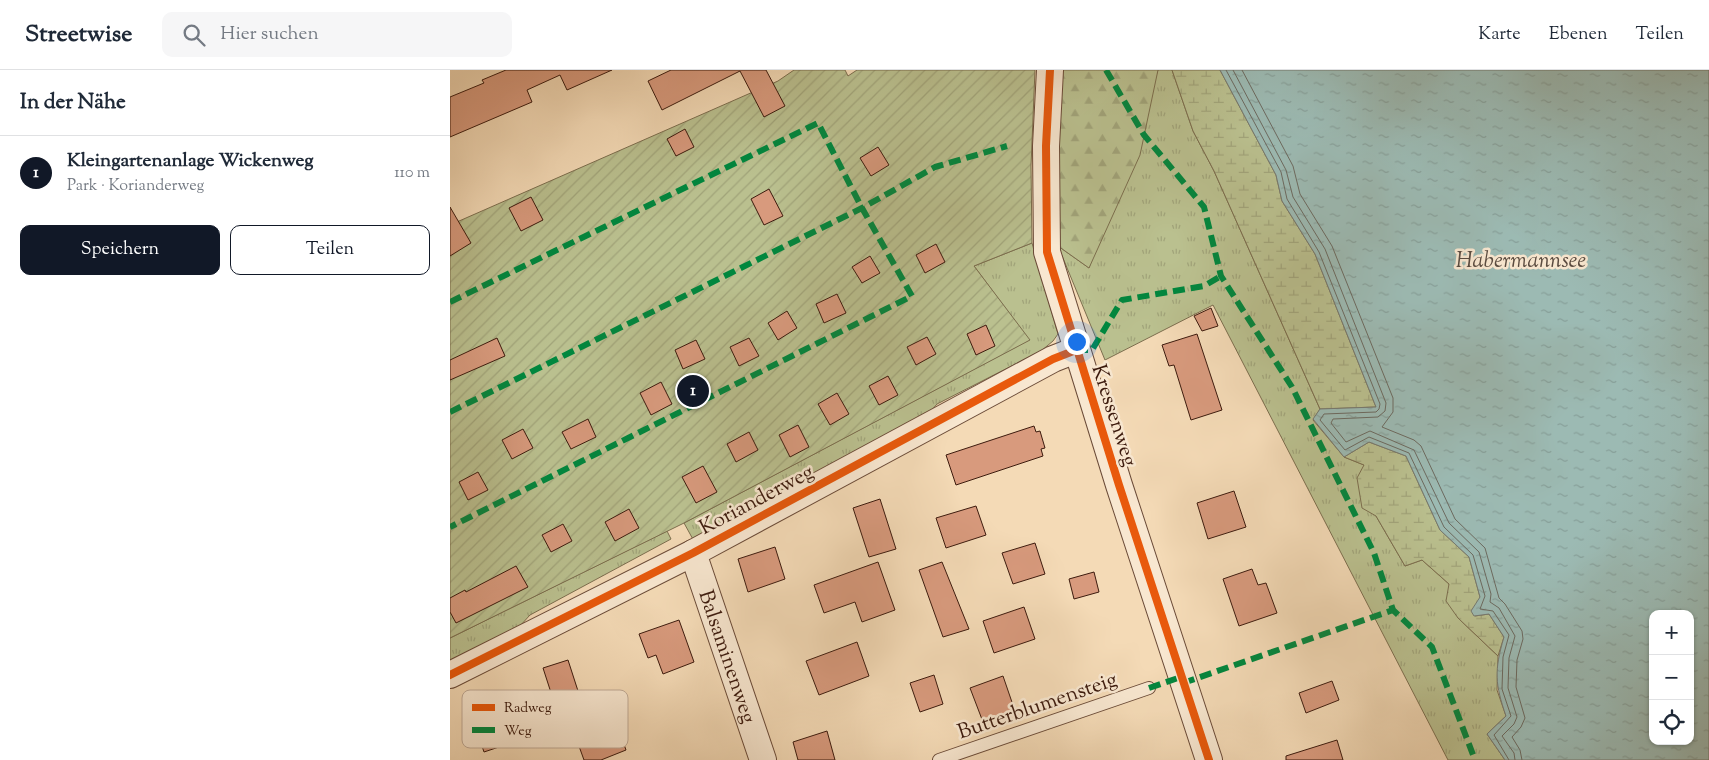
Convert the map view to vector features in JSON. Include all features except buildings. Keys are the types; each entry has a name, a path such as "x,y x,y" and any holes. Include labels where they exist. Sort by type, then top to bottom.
{"street":[{"name":"Kressenweg","path":"1050,70 1046,146 1046,252 1209,760"},
{"name":"Korianderweg","path":"450,675 693,552 1053,359 1076,350"},
{"name":"Balsaminenweg","path":"693,552 763,760"}],"lane":[{"name":"Butterblumensteig","path":"939,760 1149,688"}],"green space":[{"path":"794,70 845,70 848,76 857,70 1035,70 1031,166 1032,243 974,266 1030,340 684,523 450,638 450,225 778,81"},
{"path":"1059,70 1158,70 1140,155 1089,268 1058,246"},
{"path":"1158,70 1172,70 1193,131 1214,171 1320,409 1313,420 1344,457 1364,465 1376,516 1405,566 1422,560 1449,584 1458,618 1498,656 1497,690 1506,716 1487,734 1505,760 1448,760 1213,305 1105,360 1058,246 1089,268"},
{"path":"1172,70 1220,70 1276,175 1282,201 1315,254 1376,407 1320,409 1214,171 1193,131"},
{"path":"1032,243 1058,334 1053,341 1041,351 937,404 923,420 695,543 684,523 1029,340 974,266"},
{"path":"1369,442 1406,456 1440,530 1469,557 1480,597 1475,616 1489,614 1504,637 1498,656 1458,618 1446,601 1449,584 1422,560 1405,566 1376,516 1362,508 1357,478 1364,465 1344,457"},
{"path":"667,531 671,539 530,615 509,638 450,667 450,638"}],"water":[{"name":"Habermannsee","path":"1220,70 1709,70 1709,760 1505,760 1487,734 1506,716 1497,677 1497,668 1504,637 1489,614 1474,616 1471,611 1480,597 1469,557 1440,530 1406,456 1369,442 1344,457 1313,419 1320,409 1376,407 1315,254 1282,201 1276,175"}],"marked path":[{"path":"1106,70 1144,135 1204,207 1221,276 1292,387 1374,553 1393,610 1432,647 1475,760"},
{"path":"450,302 818,123 862,208 912,296 450,527"},
{"path":"450,412 862,208 935,167 1007,146"},
{"path":"1076,350 1092,350 1122,300 1204,286 1221,276"},
{"path":"1183,683 1393,610"},
{"path":"1149,688 1181,677"}],"cycle path":[{"path":"1050,70 1046,146 1047,252 1119,485 1209,760"},
{"path":"450,675 693,553 1053,359 1076,350"}],"place":[{"name":"Kleingartenanlage Wickenweg","path":"693,391"}]}
